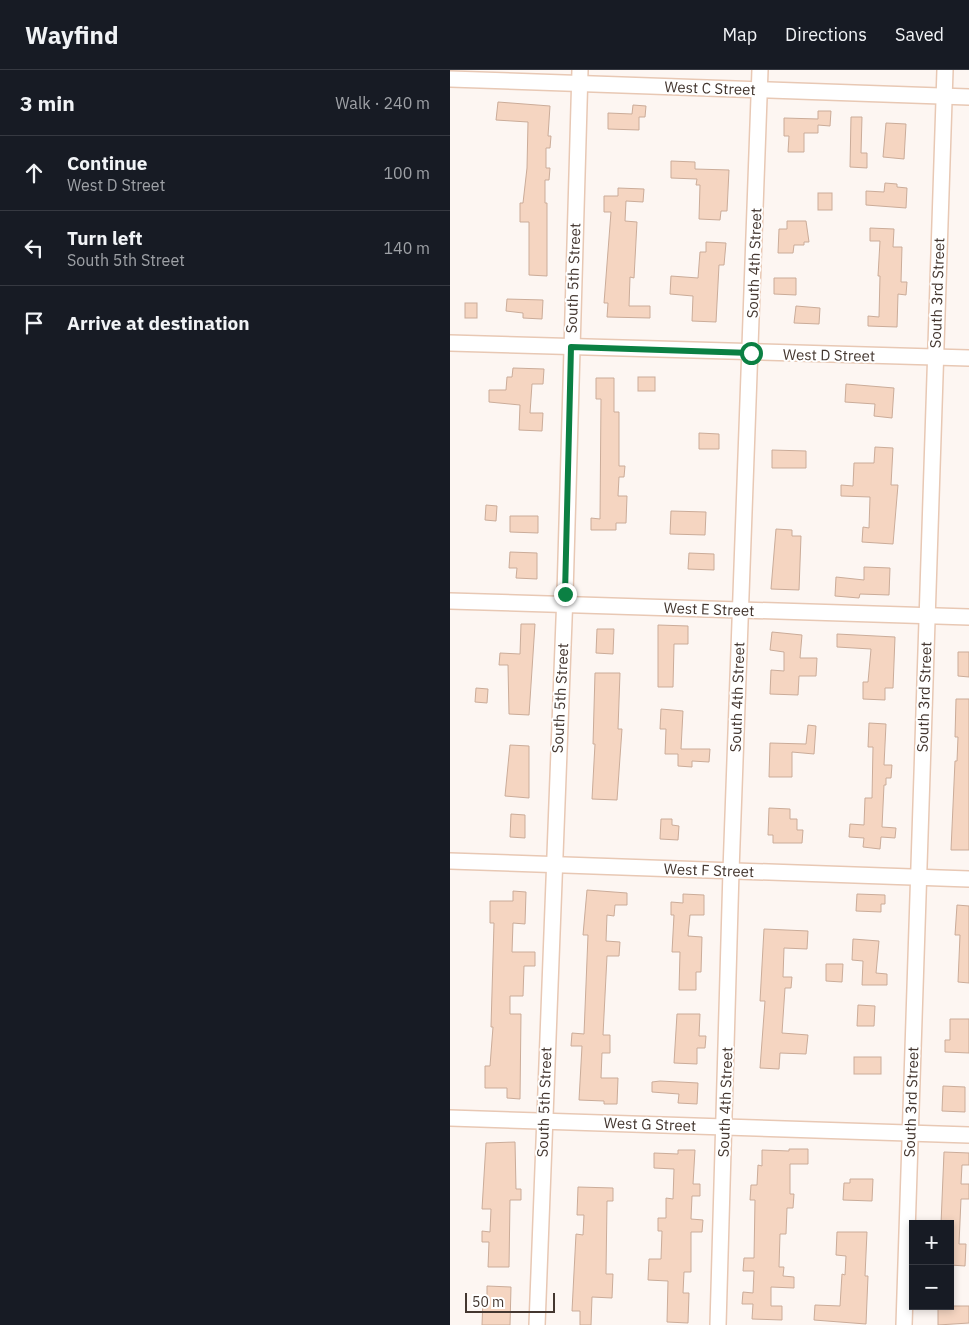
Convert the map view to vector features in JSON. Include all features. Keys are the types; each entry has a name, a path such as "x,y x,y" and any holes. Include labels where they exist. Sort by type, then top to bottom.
{"street":[{"name":"South 4th Street","path":"718,1325 730,871 751,353 760,70"},
{"name":"South 3rd Street","path":"904,1325 945,70"},
{"name":"West C Street","path":"450,79 579,77 759,90 969,97"},
{"name":"South 5th Street","path":"536,1325 564,604 579,77"},
{"name":"West D Street","path":"450,344 969,358"},
{"name":"West E Street","path":"450,601 969,617"},
{"name":"West F Street","path":"450,861 969,879"},
{"name":"West G Street","path":"450,1118 969,1135"}],"building":[{"path":"498,102 550,106 548,136 551,136 550,148 546,148 546,168 550,168 549,180 545,180 545,203 547,203 547,276 529,275 529,222 520,222 520,203 523,203 527,168 528,122 496,120"},
{"path":"633,105 646,106 645,117 639,117 639,130 608,129 608,113 632,114"},
{"path":"818,111 831,111 830,126 818,125 818,133 804,133 804,152 788,152 789,136 784,136 784,118 818,119"},
{"path":"851,117 862,117 861,153 867,153 867,168 850,167"},
{"path":"886,123 906,124 904,159 883,157"},
{"path":"671,161 695,162 695,169 729,170 727,211 721,211 720,220 699,219 700,185 696,185 697,179 671,178"},
{"path":"885,183 897,184 897,187 907,188 906,208 866,205 866,191 884,192"},
{"path":"618,188 644,189 643,202 626,201 625,221 637,222 634,278 630,277 629,306 650,306 650,318 607,317 608,303 604,303 611,212 604,212 604,196 618,196"},
{"path":"818,193 832,193 832,210 818,210"},
{"path":"787,221 806,221 809,242 804,242 804,245 794,245 793,253 778,253 779,229 787,229"},
{"path":"870,228 894,229 893,247 902,247 901,282 907,282 906,295 898,294 897,327 868,326 868,316 879,317 880,276 878,276 880,241 870,241"},
{"path":"706,242 726,243 724,265 719,265 716,322 692,321 693,296 670,294 671,276 698,278 700,252 706,252"},
{"path":"774,278 796,278 796,295 774,294"},
{"path":"507,299 543,300 542,319 523,318 523,313 506,311"},
{"path":"465,303 477,303 477,318 465,318"},
{"path":"796,306 820,308 819,324 794,323"},
{"path":"513,368 544,369 543,384 532,384 530,413 543,413 542,431 519,430 520,405 489,402 489,390 506,390 507,377 512,377"},
{"path":"638,377 655,377 655,391 638,391"},
{"path":"596,378 614,378 614,412 619,412 619,466 625,466 624,477 619,477 618,496 627,496 626,523 616,523 616,530 591,530 591,518 600,519 601,399 596,399"},
{"path":"846,384 894,388 892,418 874,416 875,404 845,402"},
{"path":"699,433 719,434 719,449 699,449"},
{"path":"875,447 893,448 891,485 898,485 893,544 862,542 863,527 869,528 870,497 841,496 841,485 853,486 854,463 874,463"},
{"path":"772,450 806,451 806,468 772,468"},
{"path":"486,505 497,506 496,521 485,520"},
{"path":"671,511 706,512 705,535 670,534"},
{"path":"510,516 538,516 538,533 510,532"},
{"path":"776,529 792,530 792,536 801,536 799,590 771,589"},
{"path":"510,552 537,553 537,579 516,578 517,568 509,568"},
{"path":"689,553 714,554 714,570 688,569"},
{"path":"864,567 890,568 889,595 860,594 859,598 835,596 836,577 864,580"},
{"path":"521,624 535,624 529,715 509,714 508,665 499,665 500,653 520,654"},
{"path":"658,625 688,626 688,644 674,644 673,687 658,687"},
{"path":"597,629 614,629 613,654 596,653"},
{"path":"772,632 802,635 800,658 817,658 816,676 799,676 798,695 770,694 771,670 784,671 784,652 770,650"},
{"path":"837,634 895,637 893,688 885,688 885,700 863,699 863,682 868,682 871,649 837,647"},
{"path":"958,652 969,652 969,677 958,676"},
{"path":"595,673 620,673 618,729 622,729 617,800 592,799 595,744 593,744"},
{"path":"476,688 488,689 487,703 475,702"},
{"path":"956,699 969,699 969,850 951,850 955,761 957,761 958,737 955,737"},
{"path":"661,709 683,711 681,749 710,749 709,762 692,761 692,767 678,766 678,754 665,754 666,729 660,729"},
{"path":"869,723 886,724 884,765 892,765 891,778 886,778 886,785 884,785 882,827 896,828 895,838 881,837 880,849 863,847 864,838 849,837 850,824 864,825 865,798 872,798 873,747 868,747"},
{"path":"808,725 816,726 814,754 792,752 792,777 769,777 770,743 806,744"},
{"path":"510,745 529,746 529,798 505,796"},
{"path":"769,808 790,809 790,819 797,819 797,830 803,830 802,843 773,843 773,835 768,835"},
{"path":"511,814 525,815 525,838 510,837"},
{"path":"661,819 672,819 672,825 679,826 678,840 660,839"},
{"path":"587,890 627,893 627,905 615,905 614,916 607,915 606,941 620,942 619,956 607,956 603,1035 610,1035 610,1053 602,1053 601,1078 618,1078 617,1104 604,1104 604,1101 579,1100 582,1046 571,1046 572,1033 584,1034 588,935 583,935"},
{"path":"513,891 526,892 525,924 513,923 512,952 535,952 535,966 524,966 523,996 510,996 510,1014 521,1014 520,1099 507,1098 507,1088 485,1088 485,1066 490,1066 493,1027 491,1027 494,923 490,923 490,901 513,901"},
{"path":"683,894 704,895 704,915 690,915 688,936 702,937 701,972 696,972 696,990 679,990 680,952 672,952 674,915 671,915 671,902 683,903"},
{"path":"857,894 885,895 885,904 881,904 881,912 856,911"},
{"path":"957,905 969,906 969,983 958,982 960,935 955,935"},
{"path":"764,929 808,931 807,949 784,948 783,977 792,977 791,988 785,988 782,1033 808,1035 806,1054 780,1053 779,1069 760,1068 765,1001 760,1001"},
{"path":"853,939 879,941 876,973 887,974 887,985 862,985 863,961 852,960"},
{"path":"826,964 843,964 842,982 826,981"},
{"path":"858,1005 875,1006 874,1026 857,1026"},
{"path":"677,1014 700,1014 699,1036 706,1036 705,1048 697,1048 697,1064 674,1063"},
{"path":"950,1019 969,1019 969,1053 945,1052 945,1040 950,1040"},
{"path":"854,1057 881,1057 881,1074 854,1074"},
{"path":"652,1082 698,1083 697,1104 678,1103 679,1094 652,1092"},
{"path":"943,1086 965,1087 965,1112 942,1111"},
{"path":"515,1142 516,1189 521,1189 521,1200 510,1200 509,1267 488,1267 489,1242 482,1242 482,1231 490,1232 491,1209 482,1209 486,1143"},
{"path":"789,1149 808,1149 808,1164 790,1164 790,1194 794,1194 793,1208 787,1208 786,1234 780,1234 779,1267 784,1267 783,1276 794,1277 794,1288 771,1287 771,1306 782,1306 782,1320 752,1319 753,1304 742,1304 743,1292 753,1293 754,1271 743,1271 744,1258 754,1258 755,1200 750,1200 751,1185 757,1185 758,1165 762,1166 762,1150 789,1151"},
{"path":"678,1150 695,1150 693,1184 700,1184 700,1196 692,1196 691,1219 703,1220 702,1232 691,1232 691,1272 684,1272 683,1293 689,1293 688,1323 667,1322 668,1281 648,1280 649,1259 661,1259 662,1231 658,1231 658,1218 666,1218 666,1198 673,1199 674,1169 654,1168 654,1153 678,1154"},
{"path":"944,1152 969,1153 969,1165 962,1165 961,1184 969,1184 969,1199 961,1199 959,1244 966,1244 965,1266 954,1265 954,1220 941,1220"},
{"path":"850,1179 873,1179 872,1201 843,1200 844,1183 850,1183"},
{"path":"578,1187 613,1188 613,1201 607,1201 606,1274 613,1274 612,1298 592,1297 591,1325 580,1325 580,1311 572,1311 576,1234 583,1235 584,1215 577,1215"},
{"path":"837,1232 867,1232 865,1276 868,1276 866,1324 814,1320 815,1305 840,1306 842,1274 845,1275 846,1256 836,1255"},
{"path":"487,1286 511,1287 510,1325 482,1325 483,1299 487,1300"},
{"path":"954,1306 969,1306 969,1323 938,1325 938,1310 954,1310"}],"route":[{"path":"565,594 571,347 751,353"}]}
